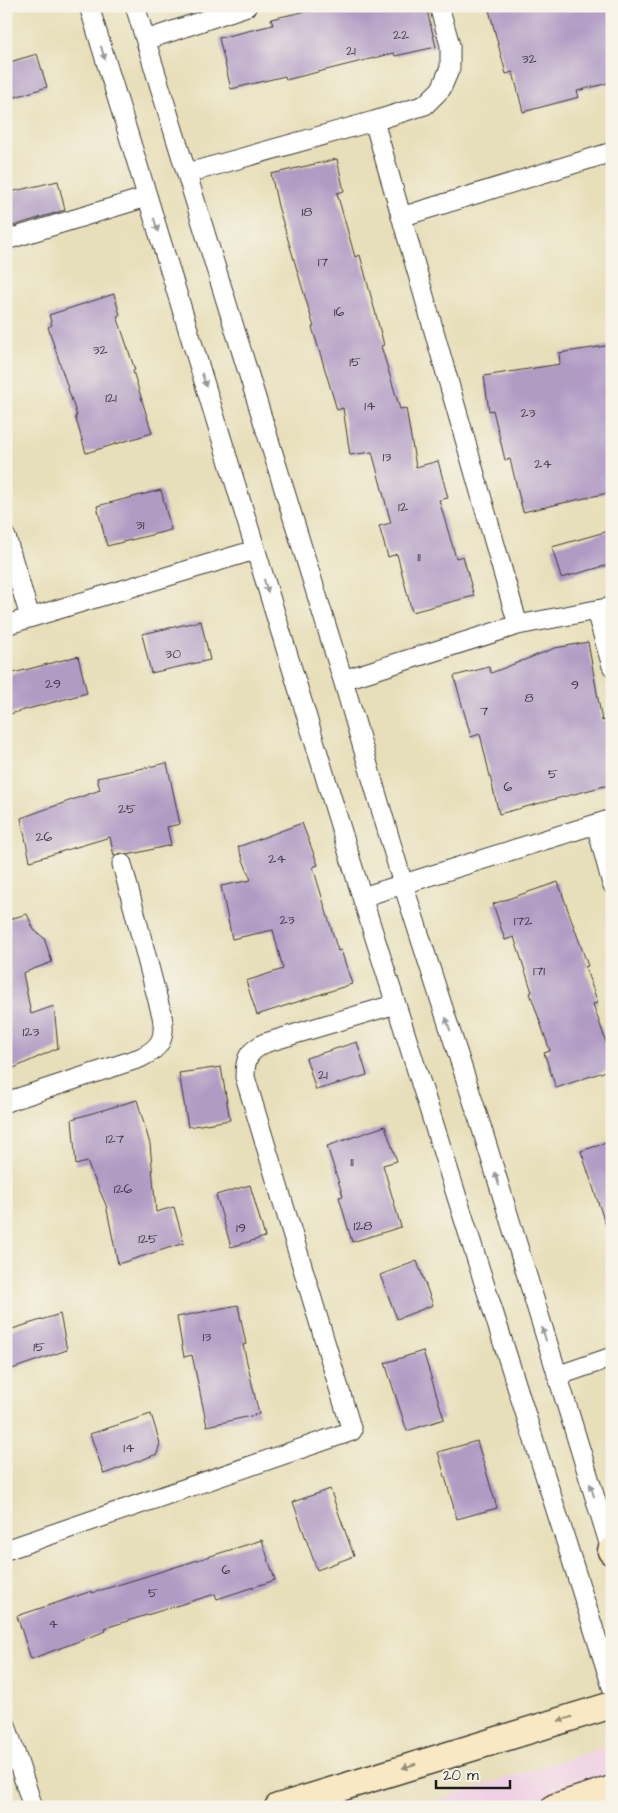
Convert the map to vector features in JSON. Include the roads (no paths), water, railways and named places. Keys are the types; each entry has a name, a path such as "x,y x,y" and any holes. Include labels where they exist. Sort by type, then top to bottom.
{"main road":[{"path":"278,1807 612,1705"},
{"path":"555,1807 612,1789"}],"street":[{"path":"89,6 362,897 605,1642 612,1687"},
{"path":"135,6 343,680 403,884 481,1126 556,1376 612,1552"},
{"path":"146,40 248,6"},
{"path":"188,173 374,122 425,105 441,89 450,68 450,45 439,6"},
{"path":"374,122 518,625"},
{"path":"401,217 612,152"},
{"path":"6,240 147,197"},
{"path":"6,537 30,618"},
{"path":"6,625 255,550"},
{"path":"343,680 518,625 604,609 612,666"},
{"path":"362,897 604,821 612,884"},
{"path":"6,1102 140,1058 152,1052 161,1042 164,1029 162,1016 122,864"},
{"path":"6,1550 352,1430 245,1077 245,1062 252,1050 265,1043 396,1004"},
{"path":"556,1376 612,1357"},
{"path":"6,1725 33,1807"}]}
